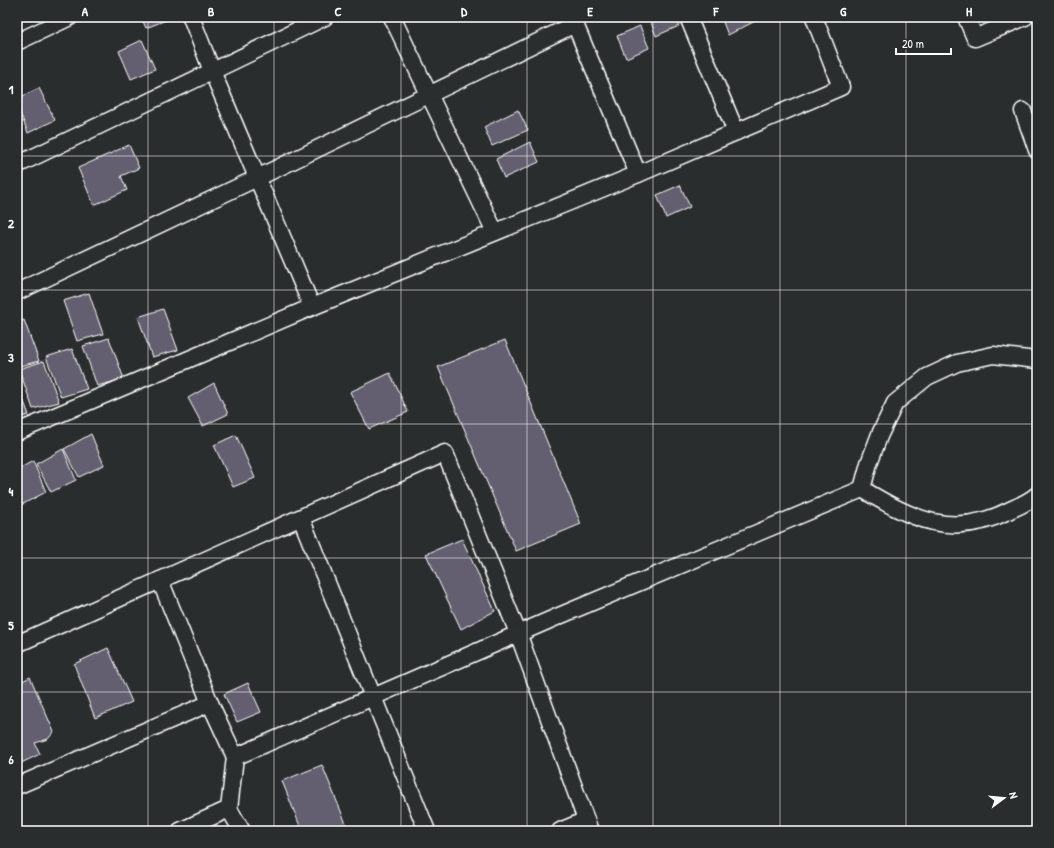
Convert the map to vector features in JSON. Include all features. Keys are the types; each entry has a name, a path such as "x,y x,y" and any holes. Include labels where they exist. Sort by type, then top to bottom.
{"street":[{"path":"17,42 70,17"},
{"path":"191,17 212,71 312,307"},
{"path":"17,165 325,17"},
{"path":"392,17 495,232"},
{"path":"688,17 736,132"},
{"path":"17,432 312,307 638,174 841,87 814,17"},
{"path":"966,17 975,38 1025,17"},
{"path":"17,292 257,178 429,94 573,20 638,174"},
{"path":"1022,112 1037,150"},
{"path":"862,489 869,463 880,434 895,403 927,377 957,363 993,355 1037,360"},
{"path":"17,644 445,453 518,633 588,826 560,831"},
{"path":"862,489 894,508 940,524 965,525 1000,516 1037,495"},
{"path":"235,756 518,633 862,489"},
{"path":"300,518 428,831"},
{"path":"160,580 210,703 235,756 229,809 242,831"},
{"path":"17,786 210,703"},
{"path":"180,831 229,809"}],"building":[{"path":"141,17 170,17 171,18 146,28"},
{"path":"649,17 676,17 679,26 656,36"},
{"path":"721,17 763,17 728,35"},
{"path":"640,26 649,48 626,58 617,36"},
{"path":"142,40 155,69 131,79 119,51"},
{"path":"39,88 55,120 28,133 17,105 17,99"},
{"path":"518,110 528,130 492,146 484,127"},
{"path":"530,142 539,162 504,178 496,159"},
{"path":"129,145 139,168 121,176 127,190 94,205 78,168"},
{"path":"680,185 690,207 666,218 657,195"},
{"path":"89,293 103,334 77,341 63,301"},
{"path":"163,309 178,350 152,357 138,317"},
{"path":"24,320 39,361 17,367 17,323"},
{"path":"109,338 124,379 97,386 83,346"},
{"path":"505,340 581,524 516,551 438,367"},
{"path":"72,349 87,389 61,397 46,357"},
{"path":"44,361 59,402 33,409 19,369"},
{"path":"390,373 408,412 369,429 350,392"},
{"path":"17,383 29,415 17,418"},
{"path":"214,383 228,414 203,426 188,398"},
{"path":"91,434 104,465 79,477 64,449"},
{"path":"236,435 255,478 233,487 214,445"},
{"path":"63,449 76,480 51,492 36,464"},
{"path":"33,461 46,492 21,505 17,497 17,470"},
{"path":"462,539 495,611 461,629 426,554"},
{"path":"108,648 132,702 95,718 74,664"},
{"path":"30,677 54,732 48,739 35,743 40,754 19,764 17,757 17,684"},
{"path":"248,683 261,712 237,722 224,694"},
{"path":"322,765 349,831 302,831 282,781"}]}
